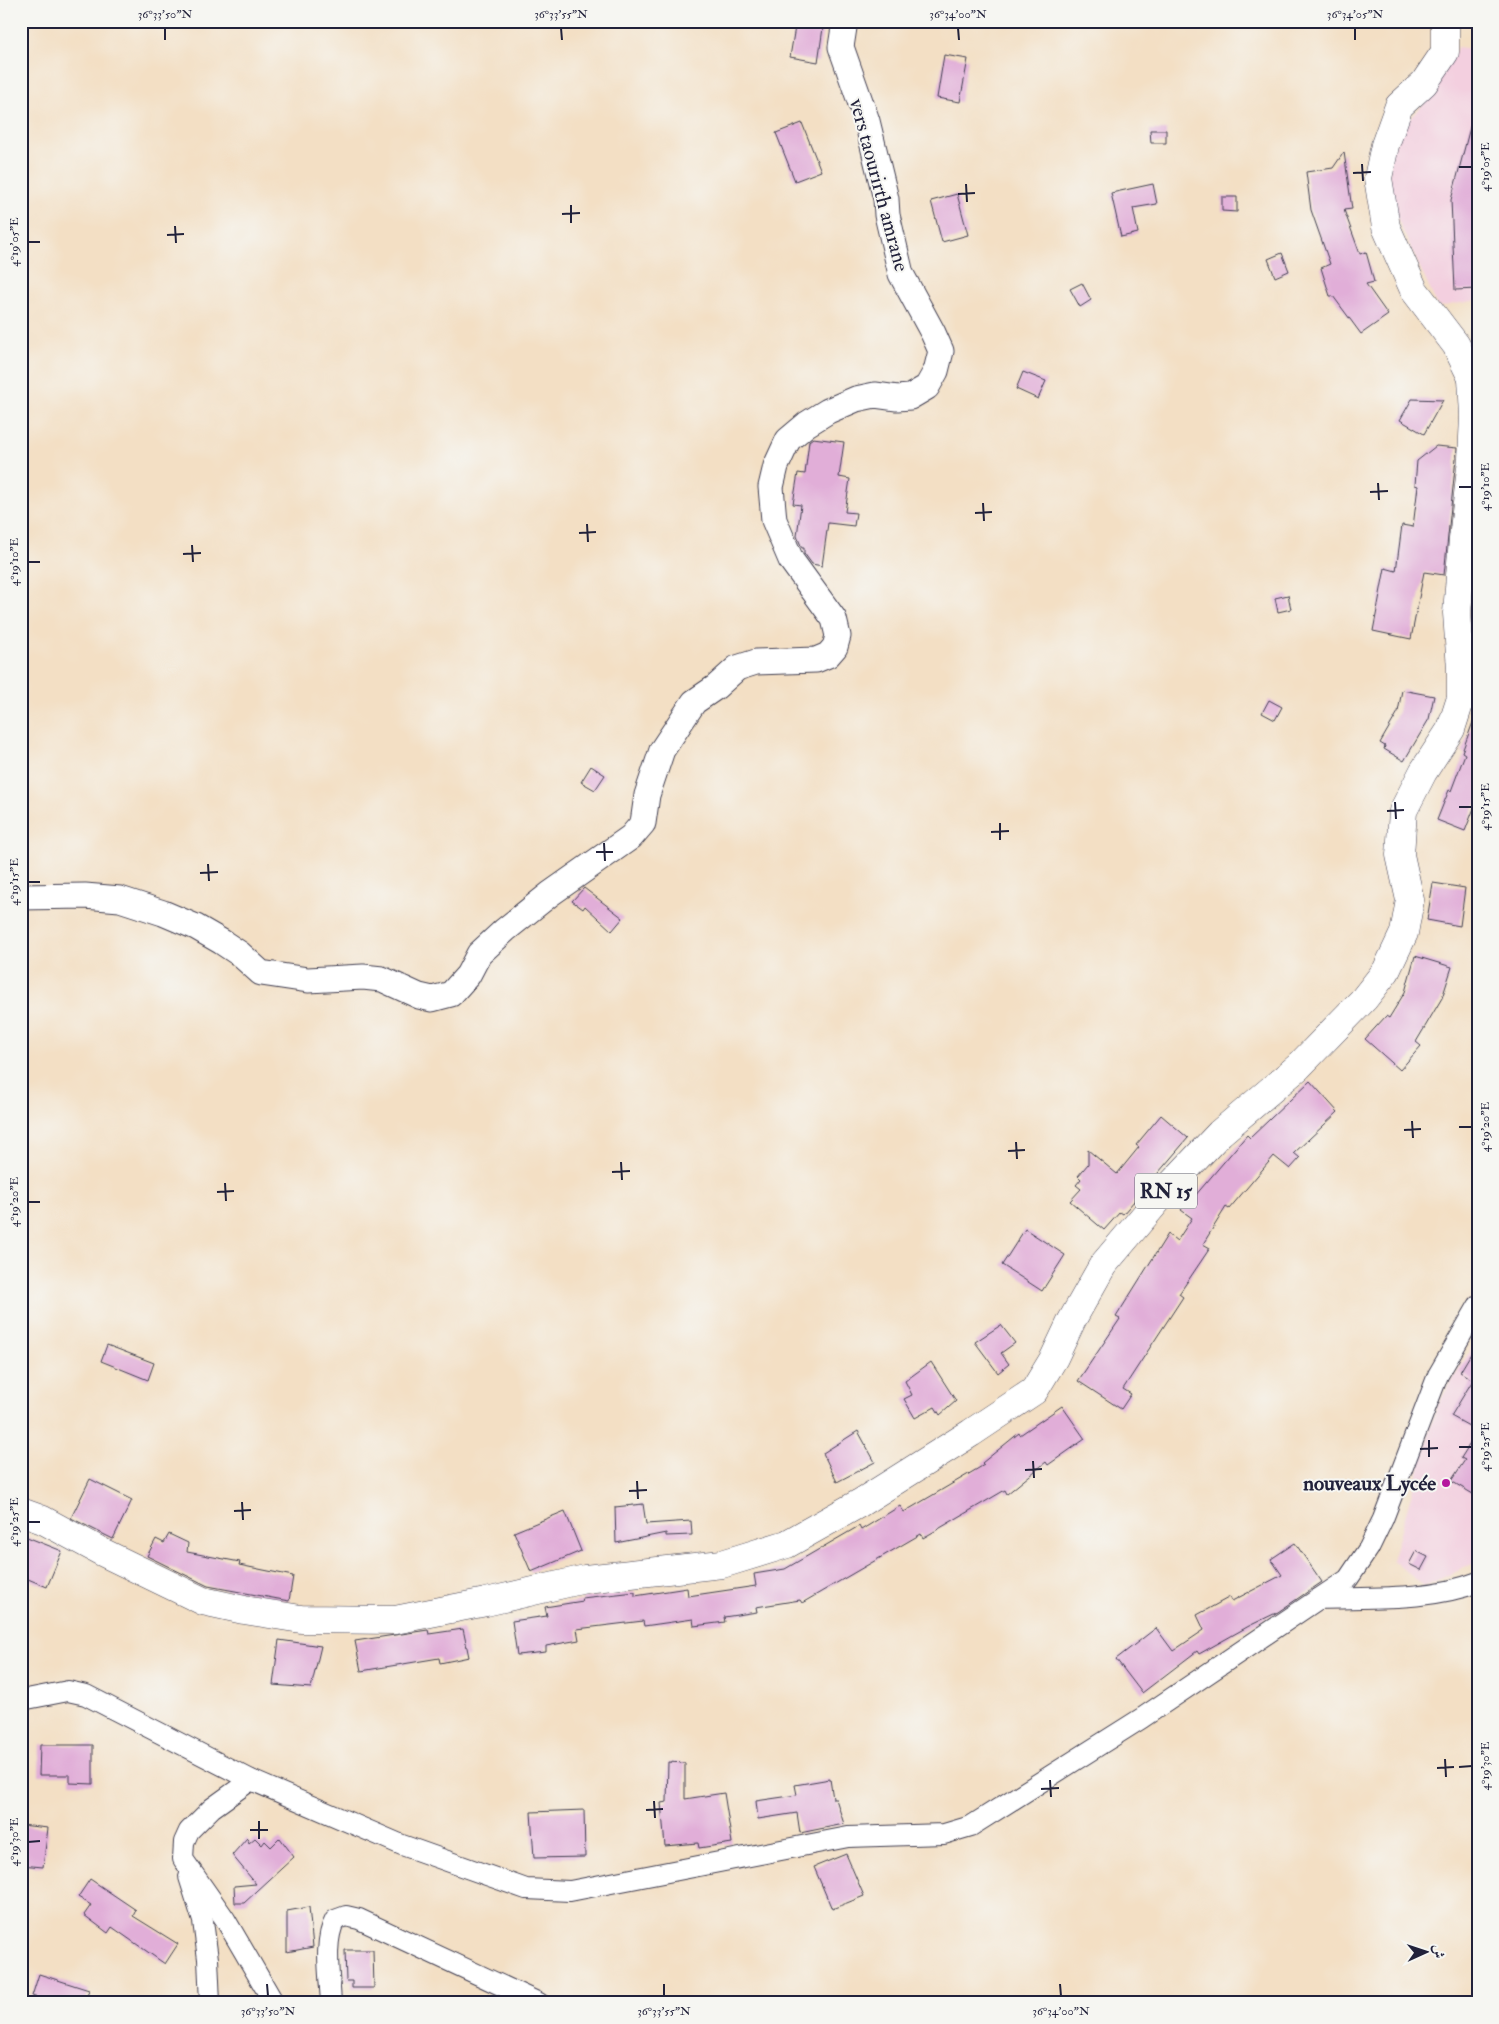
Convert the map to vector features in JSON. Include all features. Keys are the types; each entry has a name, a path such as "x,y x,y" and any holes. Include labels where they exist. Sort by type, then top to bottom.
{"main road":[{"name":"RN 15","path":"21,1512 43,1520 102,1552 202,1601 301,1619 395,1620 486,1602 585,1579 722,1564 787,1544 860,1503 1034,1391 1054,1358 1072,1320 1103,1265 1168,1188 1220,1133 1298,1067 1364,998 1386,971 1404,933 1410,900 1400,855 1403,811 1423,772 1451,728 1461,698 1457,613 1472,459 1474,416 1472,378 1456,345 1414,290 1386,227 1378,178 1384,145 1399,106 1424,83 1445,52 1445,21"}],"street":[{"name":"vers taourirth amrane","path":"21,897 85,896 120,899 146,907 196,927 240,954 261,973 308,980 363,977 382,979 419,996 432,999 451,994 468,975 479,954 505,930 550,894 631,837 643,823 647,795 662,750 694,702 716,687 737,668 756,662 816,660 828,655 835,647 838,636 834,619 791,560 774,520 771,487 776,466 788,440 807,424 828,411 856,399 875,395 910,397 927,387 936,371 941,351 933,332 901,274 887,215 886,199 867,121 841,47 845,21"},
{"path":"21,1702 68,1690 86,1695 251,1780 402,1845 526,1889 570,1891 848,1837 944,1834 971,1826 1142,1718 1348,1578 1369,1548 1383,1519 1438,1375 1478,1306"},
{"path":"1318,1598 1420,1594 1458,1590 1478,1582"},
{"path":"210,2003 208,1959 203,1921 184,1859 184,1842 189,1831 212,1808 251,1780"},
{"path":"184,1859 225,1919 274,2003"},
{"path":"331,2003 328,1942 330,1929 335,1920 346,1916 358,1919 539,2003"}],"shaded area":[{"path":"1458,47 1478,50 1478,300 1438,307 1387,196 1391,152 1407,121 1422,106"},
{"name":"nouveaux Lycée","path":"1478,1337 1478,1562 1424,1586 1392,1560 1437,1406"}],"building":[{"path":"796,21 824,21 818,62 790,57"},
{"path":"944,55 968,59 960,102 937,98"},
{"path":"1473,116 1478,117 1478,197 1475,207 1478,289 1455,290 1451,200"},
{"path":"802,123 821,171 795,181 776,133"},
{"path":"1150,130 1166,130 1166,143 1151,143"},
{"path":"1344,152 1352,209 1344,210 1360,254 1366,252 1374,282 1366,284 1388,315 1361,334 1333,296 1330,296 1321,268 1330,264 1311,210 1306,172 1333,168"},
{"path":"1153,184 1157,204 1133,208 1138,233 1121,237 1111,193"},
{"path":"957,194 968,235 942,242 931,201"},
{"path":"1222,197 1237,197 1237,212 1222,211"},
{"path":"1282,253 1289,271 1275,277 1268,259"},
{"path":"1082,283 1091,300 1080,307 1070,289"},
{"path":"1023,372 1046,381 1038,399 1016,389"},
{"path":"1412,399 1443,400 1424,434 1400,420"},
{"path":"813,438 844,442 839,477 850,479 845,512 856,513 854,526 828,523 822,566 812,564 804,553 804,548 802,548 797,536 801,505 793,504 798,473 805,474 809,441"},
{"path":"1436,446 1457,448 1444,575 1424,572 1411,639 1373,631 1385,568 1396,571 1402,525 1413,527 1418,486 1415,485 1417,461"},
{"path":"1288,595 1291,609 1278,612 1275,598"},
{"path":"1402,690 1434,696 1429,719 1404,761 1384,749 1385,746 1380,743 1398,712"},
{"path":"1269,700 1282,707 1275,720 1262,713"},
{"path":"1476,714 1478,798 1465,831 1437,820 1449,790 1451,791 1465,754 1462,752"},
{"path":"591,766 605,775 595,790 581,782"},
{"path":"1433,883 1465,888 1460,926 1427,920"},
{"path":"584,888 623,918 612,931 585,906 583,909 572,901"},
{"path":"1415,956 1452,967 1442,998 1416,1042 1421,1046 1400,1070 1365,1039 1386,1016 1389,1018 1405,992"},
{"path":"1310,1081 1338,1112 1294,1153 1300,1158 1290,1169 1274,1156 1229,1209 1226,1207 1203,1244 1210,1248 1179,1294 1183,1297 1123,1389 1131,1394 1121,1409 1078,1381 1120,1319 1116,1317 1168,1234 1177,1241 1192,1218 1181,1210 1191,1195 1194,1197 1247,1135 1250,1138"},
{"path":"1161,1115 1188,1138 1123,1214 1120,1212 1104,1230 1070,1201 1081,1189 1076,1185 1081,1179 1078,1176 1088,1164 1088,1150 1117,1174 1139,1147 1136,1145"},
{"path":"1025,1229 1065,1255 1042,1291 1002,1265"},
{"path":"1001,1325 1015,1343 1001,1353 1009,1364 998,1373 975,1342"},
{"path":"1478,1342 1478,1431 1451,1416 1473,1380 1460,1372"},
{"path":"107,1345 154,1363 148,1380 101,1361"},
{"path":"931,1362 956,1401 940,1415 935,1407 915,1418 904,1399 912,1395 905,1381"},
{"path":"1062,1406 1085,1439 1048,1465 1046,1462 1007,1494 1005,1490 923,1538 921,1534 802,1603 800,1600 756,1607 757,1612 724,1617 725,1622 694,1626 693,1619 644,1626 643,1621 577,1629 579,1640 546,1646 546,1652 517,1655 512,1621 547,1616 545,1607 583,1601 582,1598 635,1592 635,1596 687,1588 688,1596 756,1586 754,1574 785,1569 859,1526 861,1530 900,1506 904,1512 984,1465 982,1463 1019,1433 1020,1435"},
{"path":"858,1431 875,1462 837,1482 823,1453"},
{"path":"1478,1431 1478,1497 1451,1481 1465,1460 1461,1458"},
{"path":"90,1479 132,1500 113,1539 71,1518"},
{"path":"643,1504 646,1524 691,1521 692,1535 666,1536 666,1533 616,1543 615,1507"},
{"path":"565,1511 581,1551 531,1572 514,1532"},
{"path":"169,1534 188,1543 187,1552 240,1562 239,1565 293,1576 289,1601 208,1586 147,1556 156,1539 164,1543"},
{"path":"27,1537 62,1551 47,1587 21,1576 21,1550"},
{"path":"1295,1543 1322,1582 1278,1612 1199,1654 1197,1651 1142,1693 1116,1659 1156,1628 1173,1651 1204,1630 1197,1615 1230,1597 1232,1601 1282,1575 1271,1559"},
{"path":"1416,1551 1428,1557 1421,1570 1409,1564"},
{"path":"463,1629 469,1657 440,1663 439,1658 361,1671 355,1641 428,1630 429,1634"},
{"path":"279,1640 321,1646 311,1688 273,1685"},
{"path":"40,1745 93,1745 93,1784 70,1783 70,1775 39,1775"},
{"path":"668,1762 685,1763 685,1799 724,1793 732,1843 699,1848 698,1843 665,1846 661,1803 667,1802"},
{"path":"830,1779 833,1799 836,1799 844,1824 800,1833 797,1813 758,1819 756,1801 797,1795 795,1785"},
{"path":"584,1810 585,1857 534,1858 531,1812"},
{"path":"21,1825 48,1828 43,1867 21,1865"},
{"path":"247,1838 249,1843 255,1838 262,1845 265,1841 271,1847 280,1838 294,1857 244,1903 235,1903 234,1886 256,1884 232,1855"},
{"path":"846,1854 864,1896 832,1909 814,1867"},
{"path":"90,1879 136,1910 133,1916 178,1944 165,1964 112,1927 108,1933 84,1915 91,1905 78,1897"},
{"path":"309,1907 313,1947 287,1952 287,1911"},
{"path":"345,1950 373,1950 374,1988 352,1988 352,1981 346,1981"},
{"path":"39,1974 89,1990 85,2003 54,2003 32,1996"}],"place":[{"name":"nouveaux Lycée","path":"1446,1483"}]}
